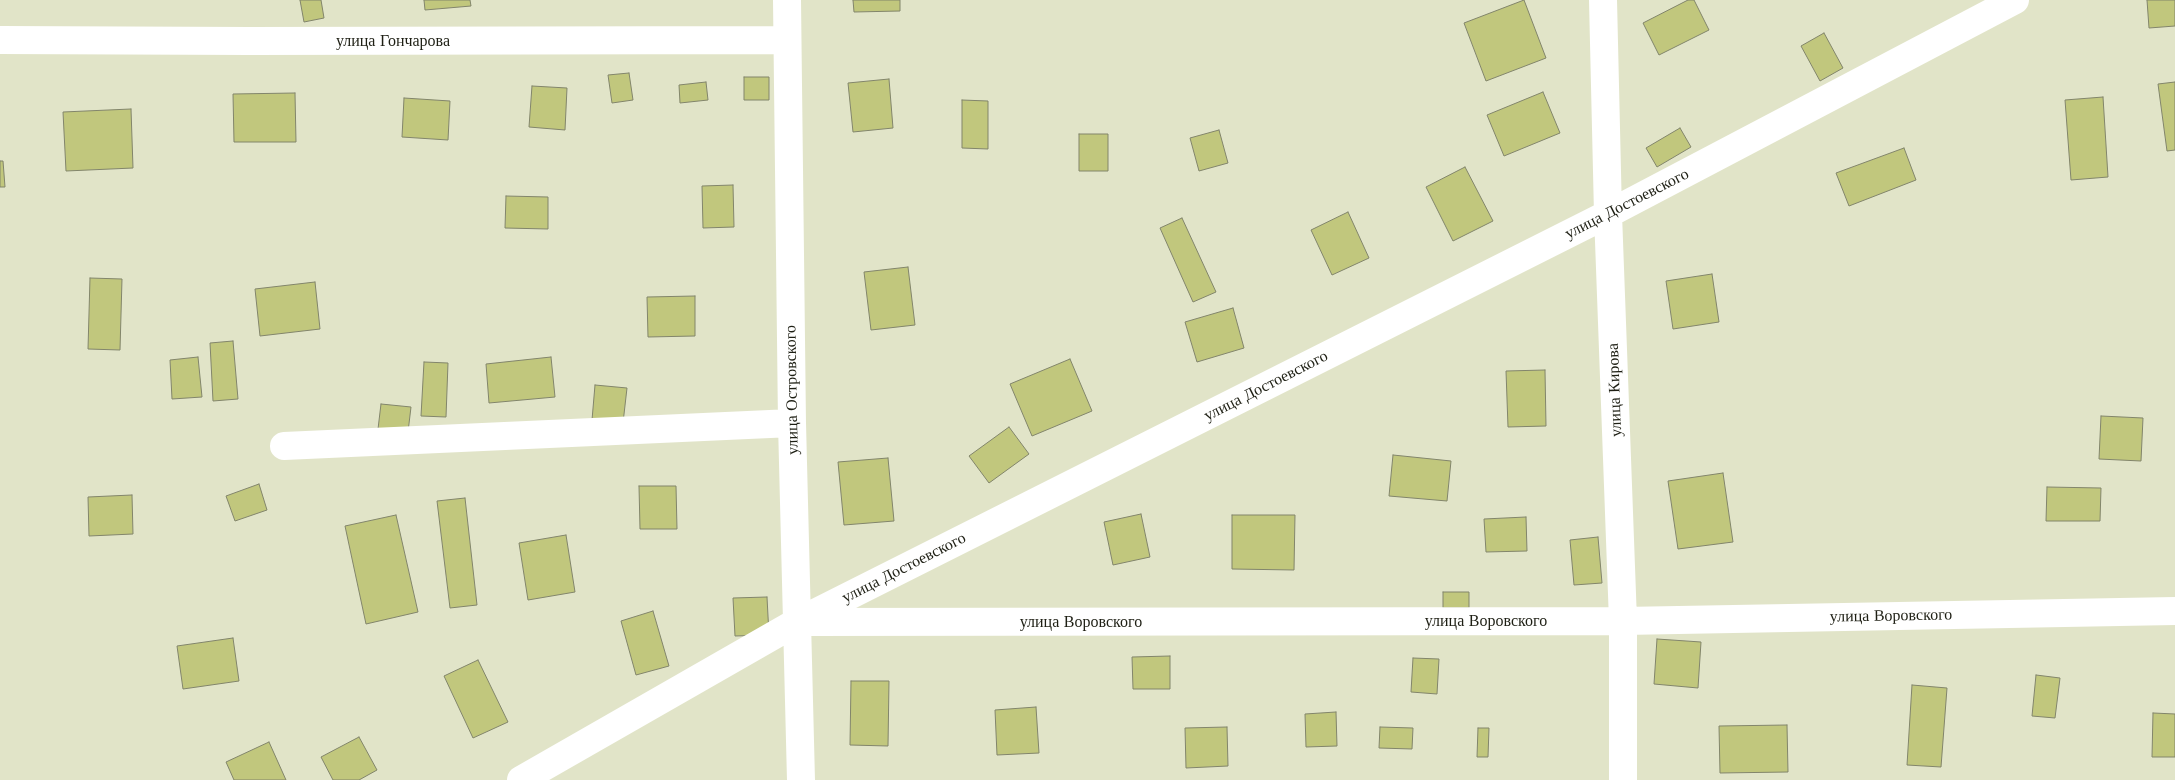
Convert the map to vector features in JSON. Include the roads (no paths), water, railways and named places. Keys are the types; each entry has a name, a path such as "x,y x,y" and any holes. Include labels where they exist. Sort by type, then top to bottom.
{"street":[{"name":"улица Островского","path":"787,0 792,423 801,780"},
{"name":"улица Кирова","path":"1603,0 1608,214 1623,621 1623,780"},
{"name":"улица Достоевского","path":"521,780 797,622 1608,214 2015,0"},
{"name":"улица Гончарова","path":"0,40 787,40"},
{"path":"284,446 792,423"},
{"name":"улица Воровского","path":"797,622 1623,621 2175,611"}]}
